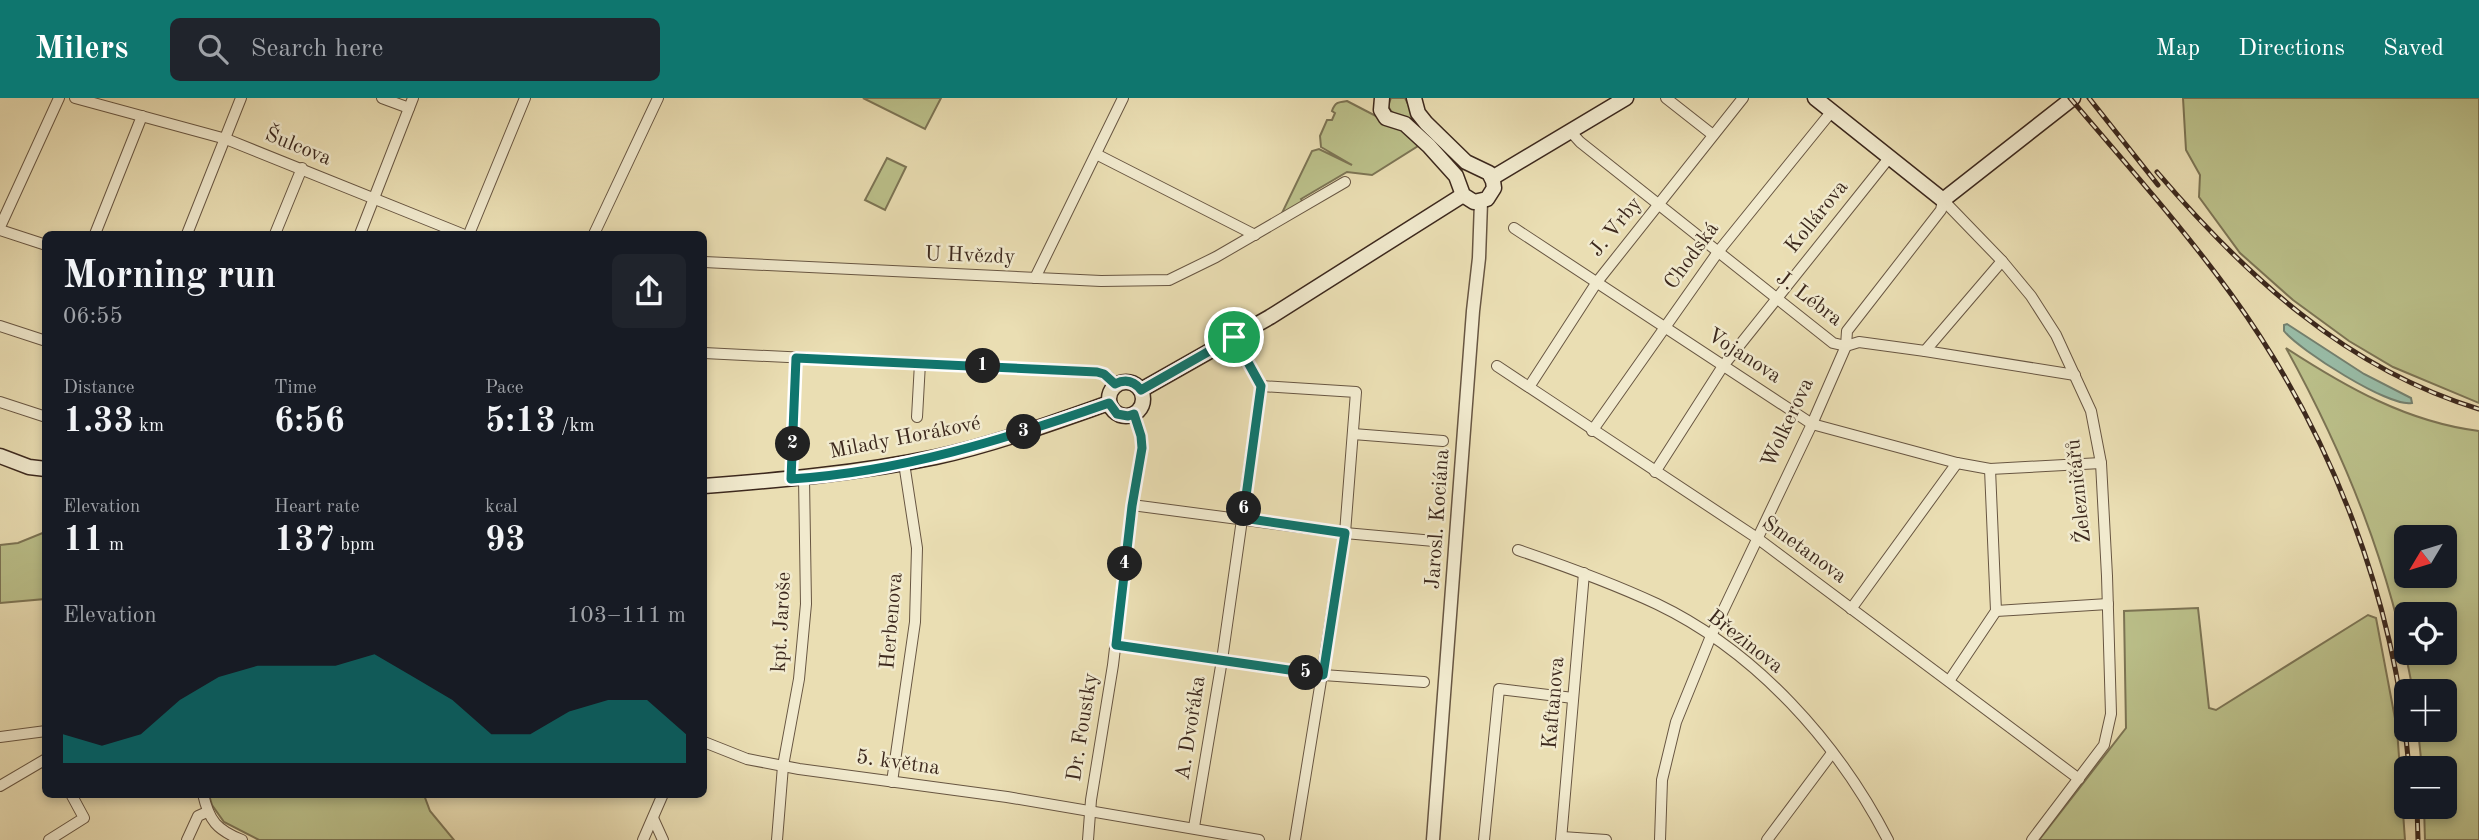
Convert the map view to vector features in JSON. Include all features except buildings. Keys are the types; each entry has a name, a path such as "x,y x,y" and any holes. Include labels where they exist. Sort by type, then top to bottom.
{"main road":[{"path":"1380,99 1381,110 1386,118 1405,124 1456,176 1463,195 1471,201 1481,202 1492,194 1492,178 1484,170 1469,165 1447,145 1418,113 1414,98"},
{"path":"1492,178 1626,98"},
{"name":"Železničářů","path":"1815,98 1943,200"},
{"name":"Wolkerova","path":"1943,200 2073,98"},
{"path":"1141,390 1234,337 1463,195"},
{"path":"1126,381 1141,390 1143,401 1134,414 1117,414 1109,403 1109,394 1115,384 1126,381"},
{"name":"Milady Horákové","path":"707,486 797,479 904,463 996,442 1109,403"},
{"path":"0,456 29,467 42,469"}],"street":[{"path":"42,244 0,229 59,98"},
{"name":"Šulcova","path":"75,98 226,139 455,231"},
{"path":"188,231 241,98"},
{"path":"361,231 411,103 382,98"},
{"path":"470,231 525,98"},
{"path":"595,231 658,98"},
{"name":"U Hvězdy","path":"707,262 1035,278 1123,98"},
{"path":"1666,98 1713,135"},
{"name":"J. Vrby","path":"1529,387 1597,282 1743,98"},
{"name":"Chodská","path":"1592,430 1718,252 1832,111"},
{"path":"96,231 142,116"},
{"name":"J. Lébra","path":"1571,132 1658,205 1833,343 1846,346 1859,342 2075,376"},
{"path":"1096,154 1255,235"},
{"name":"Kollárova","path":"1655,472 1723,366 1889,158"},
{"path":"276,231 302,168"},
{"path":"1035,278 1124,282 1169,280 1255,235 1345,182"},
{"name":"Železničářů","path":"1943,200 2002,261 2031,296 2056,335 2091,411 2101,463 2108,604 2111,711 2109,727 2104,745 2032,840"},
{"name":"Wolkerova","path":"1660,840 1662,780 1676,722 1711,636 1812,424 1846,346 1847,331 1941,210 1943,200"},
{"name":"Jarosl. Kociána","path":"1433,840 1472,311 1479,258 1481,202"},
{"name":"Vojanova","path":"1514,228 1812,424 1957,463 1990,469 2101,463"},
{"path":"1925,351 2002,261"},
{"path":"0,326 42,340"},
{"path":"1234,337 1261,386 1356,392 1345,533 1295,840"},
{"path":"707,353 1097,372 1104,374 1115,384"},
{"name":"kpt. Jaroše","path":"778,840 783,766 799,679 806,604 797,479 796,358"},
{"path":"917,417 920,363"},
{"name":"Smetanova","path":"1497,366 1757,538 2079,779"},
{"name":"A. Dvořáka","path":"1194,827 1222,660 1261,386"},
{"path":"0,402 42,416"},
{"name":"Dr. Foustky","path":"1088,840 1091,800 1116,645 1132,506 1142,448 1134,414"},
{"path":"1353,433 1443,441"},
{"name":"Herbenova","path":"892,782 915,622 917,548 904,463"},
{"path":"1851,609 1957,463"},
{"path":"1949,681 1996,611 1990,469"},
{"path":"1132,506 1345,533 1434,541"},
{"name":"Březinova","path":"1518,550 1584,573 1659,605 1711,636 1748,664 1791,704 1832,753 1871,807 1888,840"},
{"name":"Kaftanova","path":"1562,839 1584,573"},
{"path":"1996,611 2108,604"},
{"path":"1116,645 1323,675 1424,682"},
{"path":"1484,840 1499,689 1573,698"},
{"path":"0,737 42,732"},
{"name":"5. května","path":"707,743 747,759 783,766 1007,797 1259,840"},
{"path":"1767,840 1832,753"},
{"path":"0,786 42,761"},
{"path":"49,840 84,818 73,798"},
{"path":"204,798 207,812 221,830 242,840"},
{"path":"643,840 661,798"},
{"path":"187,840 198,816 207,812"},
{"path":"653,818 663,840"},
{"path":"1562,839 1606,840"}],"shaded area":[{"path":"863,98 941,98 925,129"},
{"path":"1391,98 1405,98 1410,108 1465,167 1459,173 1391,111 1388,106"},
{"path":"2183,98 2479,98 2479,403 2393,367 2349,341 2293,300 2240,253 2199,197 2200,175 2186,150"},
{"path":"1347,101 1403,130 1418,146 1372,175 1347,172 1301,199 1304,204 1281,215 1312,151 1319,149 1352,165 1321,147 1320,136 1327,120 1332,120 1334,106"},
{"path":"887,158 906,167 885,210 865,200"},
{"path":"2287,324 2364,374 2411,398 2412,403 2385,397 2345,376 2293,340 2284,331 2284,325"},
{"path":"2286,348 2378,401 2427,420 2479,431 2479,840 2425,840 2424,819 2457,819 2457,756 2421,756 2419,742 2457,742 2457,679 2410,679 2407,665 2457,665 2457,602 2394,602 2394,609 2364,515 2328,431"},
{"path":"42,533 42,599 0,603 0,545 18,543"},
{"path":"2198,608 2209,708 2216,710 2368,615 2376,618 2394,713 2394,742 2398,742 2399,756 2394,756 2394,819 2403,819 2405,840 2039,840 2126,728 2124,611"},
{"path":"210,798 425,798 430,811 454,840 259,840 224,822"}],"railway":[{"path":"2070,98 2212,268 2267,347 2299,402 2328,460 2373,580 2389,642 2408,756"},
{"path":"2089,98 2158,185"},
{"path":"2157,172 2226,247 2262,282 2301,314 2342,344 2385,370 2431,392 2479,409"},
{"path":"2417,819 2418,840"}],"route":[{"path":"1234,337 1261,386 1243,518 1345,533 1323,675 1116,645 1132,506 1142,448 1134,414 1117,414 1109,403 996,442 939,456 791,479 796,358 1097,372 1104,374 1115,384 1126,381 1141,390 1234,337"}]}
